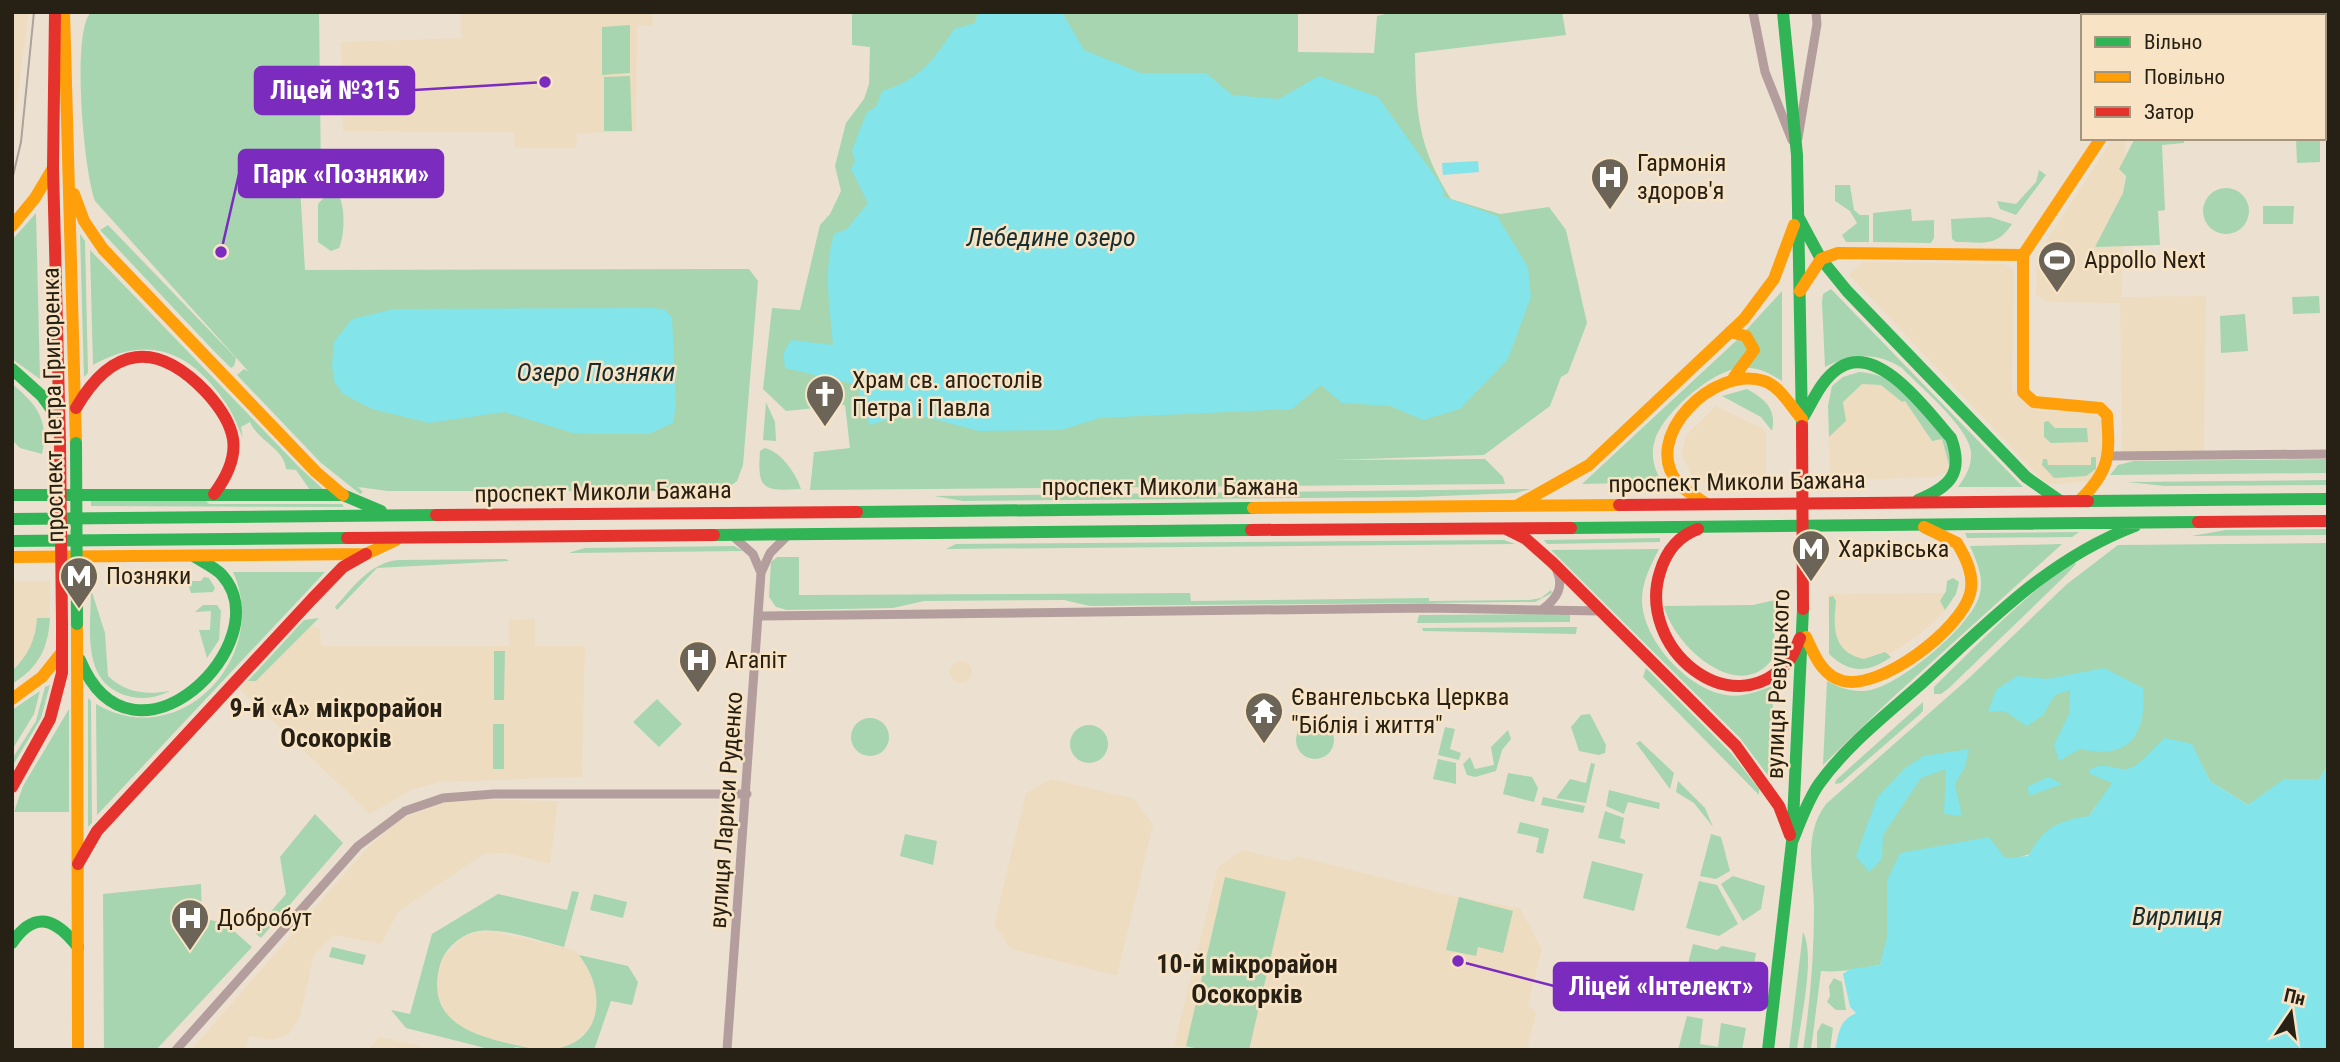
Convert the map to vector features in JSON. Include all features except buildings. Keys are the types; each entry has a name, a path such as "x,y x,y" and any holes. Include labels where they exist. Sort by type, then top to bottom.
{"main road":[{"name":"проспект Петра Григоренка","path":"12,787 50,719 59,690 62,652 60,420 53,168 55,12"},
{"name":"проспект Петра Григоренка","path":"64,12 76,443 78,1050"},
{"name":"вулиця Ревуцького","path":"1768,1050 1792,842 1803,631 1796,150 1783,12"},
{"path":"2079,501 2103,478 2108,469 2107,415 2099,408 2034,402 2023,392 2022,255 2100,140"},
{"path":"12,226 36,198 53,168"},
{"path":"69,177 84,221 103,249 316,472 343,495 370,508 399,516"},
{"path":"1798,215 1821,259 1847,291 2026,477 2060,501"},
{"path":"1518,505 1589,465 1730,332 1767,292 1785,255 1798,215"},
{"path":"1799,293 1821,259 1848,253 2022,255"},
{"path":"1708,504 1689,495 1672,479 1668,467 1668,443 1679,418 1706,393 1734,377 1754,350 1752,340 1744,333 1730,332"},
{"path":"75,411 94,379 123,359 151,357 181,368 195,378 219,408 233,438 230,466 214,494"},
{"path":"1734,377 1764,380 1802,423 1814,394 1829,373 1840,366 1864,362 1895,374 1951,439 1956,449 1956,470 1950,482 1936,494 1914,502"},
{"path":"12,369 42,396 60,420"},
{"path":"12,495 343,495"},
{"name":"проспект Миколи Бажана","path":"12,519 2328,499"},
{"name":"проспект Миколи Бажана","path":"12,541 2328,521"},
{"path":"1792,842 1822,780 2016,597 2074,553 2112,533 2148,522"},
{"path":"1803,631 1816,662 1826,671 1848,682 1871,682 1882,677 1932,642 1965,606 1971,576 1958,543 1938,532 1913,524"},
{"path":"1503,527 1526,539 1553,563 1736,746 1779,806 1792,842"},
{"path":"1708,527 1681,537 1670,549 1654,580 1652,603 1656,622 1677,653 1695,670 1716,683 1726,687 1751,685 1770,677 1788,662 1803,631"},
{"path":"78,864 97,831 335,575 366,554 401,537"},
{"path":"12,557 366,554"},
{"path":"77,653 99,695 127,709 145,712 162,709 195,689 227,654 235,623 235,603 229,581 220,569 190,555"},
{"path":"12,699 42,677 62,652"},
{"path":"12,943 23,927 43,920 60,925 79,948"}],"street":[{"name":"вулиця Ревуцького","path":"1753,12 1765,72 1796,150"},
{"name":"вулиця Ревуцького","path":"1796,150 1817,24 1816,12"},
{"path":"2108,456 2328,454"},
{"name":"вулиця Лариси Руденко","path":"727,1050 761,573 770,553 789,534"},
{"path":"731,535 748,547 761,573"},
{"path":"1544,608 1557,597 1560,585 1553,563"},
{"path":"759,616 1544,608 1601,611"},
{"path":"176,1050 358,846 387,822 416,806 443,798 494,794 747,794"}],"shaded area":[{"path":"12,12 29,12 12,140"},
{"path":"461,12 652,12 653,26 637,26 636,132 577,133 576,148 515,148 514,132 343,131 341,42 461,38"},
{"path":"2112,140 2125,140 2122,297 2206,296 2204,451 2122,452 2120,303 2047,302 2036,295 2037,255"},
{"path":"1862,262 2005,264 2014,270 2012,390 2039,411 2085,410 2096,414 2105,426 2106,461 2092,482 2048,484 2040,478 1849,275"},
{"path":"1862,383 1881,385 1902,402 1905,400 1932,440 1942,439 1950,472 1931,477 1830,481 1829,437 1846,421 1843,402"},
{"path":"1716,406 1766,430 1766,484 1694,482 1682,454 1686,435"},
{"path":"12,581 50,581 50,618 37,618 37,633 26,655 12,671"},
{"path":"1947,593 1948,608 1919,635 1878,662 1829,654 1828,594"},
{"path":"535,619 535,646 585,646 582,777 440,782 411,790 370,814 239,689 303,622 320,629 321,646 509,646 509,620"},
{"path":"961,661 969,664 972,672 969,680 961,683 953,680 950,672 953,664"},
{"path":"1051,779 1135,799 1153,825 1117,976 1011,949 994,924 1026,793"},
{"path":"464,799 558,801 550,864 506,853 484,854 399,911 381,944 334,935 314,955 300,1017 288,1035 271,1040 249,1036 246,1050 191,1050 366,849 401,819 438,804"},
{"path":"1242,850 1289,861 1297,856 1453,896 1520,908 1542,949 1528,1005 1536,1013 1527,1050 1195,1050 1174,1045 1218,867"},
{"path":"493,931 575,950 588,967 596,986 598,1003 593,1024 572,1045 538,1050 471,1034 448,1016 436,994 441,960 462,938 473,933"},
{"path":"379,1037 421,1046 420,1050 368,1050"}],"green space":[{"path":"91,12 319,12 321,178 318,183 300,186 305,270 749,269 758,281 743,465 737,481 723,491 388,491 358,487 363,492 360,494 320,462 237,375 244,369 249,372 95,201 87,162 81,104 82,46 85,25"},
{"name":"Лебедине озеро","path":"852,12 1298,12 1298,52 1374,53 1377,16 1393,12 1562,12 1566,35 1415,53 1416,94 1425,146 1451,199 1500,214 1549,207 1566,230 1587,323 1568,373 1561,377 1550,406 1484,455 1332,460 1485,459 1503,477 1505,484 810,490 814,452 850,448 845,405 786,411 763,389 772,308 800,310 820,225 830,214 841,191 835,166 846,123 864,99 869,84 870,47 852,45"},
{"path":"630,25 630,73 602,75 602,27"},
{"path":"630,76 632,131 604,131 604,77"},
{"path":"2134,140 2184,140 2184,143 2162,145 2165,210 2158,211 2160,245 2095,247 2123,193 2126,176 2119,169"},
{"path":"2296,140 2320,140 2320,162 2297,163"},
{"path":"2039,170 2046,175 2016,215 2000,209 1997,201 2016,204 2036,182"},
{"path":"1835,185 1850,185 1854,210 1860,215 1869,215 1869,242 1846,242 1842,235 1857,223 1850,211 1835,201"},
{"path":"2226,188 2242,195 2249,211 2242,227 2226,234 2210,227 2203,211 2210,195"},
{"path":"330,191 336,191 339,196 344,219 339,248 331,251 318,242 318,204"},
{"path":"2263,206 2294,206 2293,224 2263,224"},
{"path":"1911,209 1912,221 1934,220 1934,238 1931,243 1873,242 1873,213"},
{"path":"36,213 40,379 12,359 12,240"},
{"path":"1990,217 2012,224 2000,237 1988,242 1956,242 1952,239 1951,219"},
{"path":"108,225 236,358 234,366 231,368 213,350 100,230"},
{"path":"80,234 85,241 88,373 84,377"},
{"path":"90,250 324,490 310,490 296,470 286,469 281,455 250,422 241,427 243,438 216,389 186,362 153,350 134,350 114,355 93,365"},
{"path":"1831,289 2023,487 1958,487 1971,462 1968,442 1953,419 1902,368 1883,359 1864,356 1844,359 1825,367 1822,302 1823,294"},
{"path":"1782,291 1782,381 1763,371 1741,368 1716,376 1690,395 1668,418 1655,440 1654,462 1662,482 1582,484 1738,339"},
{"path":"2319,296 2320,313 2293,314 2292,297"},
{"path":"2245,314 2248,351 2221,353 2220,316"},
{"path":"1859,372 1887,379 1914,399 1942,435 1951,459 1950,469 1942,439 1932,441 1905,401 1902,402 1881,385 1862,384 1843,402 1846,421 1829,437 1828,406 1832,386 1843,377"},
{"path":"12,384 29,399 39,415 44,432 42,454 20,448 12,440"},
{"path":"1747,389 1768,405 1773,417 1772,431 1761,417 1722,396"},
{"path":"766,402 775,422 776,441 763,440"},
{"path":"2048,421 2055,428 2087,428 2088,442 2051,443 2044,437 2044,422"},
{"path":"765,448 777,454 787,464 801,489 779,490 766,486 762,481 759,464 760,451"},
{"path":"2091,457 2096,457 2096,469 2086,476 2054,478 2042,465 2043,459 2047,459 2048,465 2091,465"},
{"path":"2328,459 2328,473 2110,475 2118,465 2134,461"},
{"path":"2328,480 2328,485 2165,486 2127,482"},
{"path":"1531,489 1516,493 1417,497 963,501 934,496"},
{"path":"91,500 205,500 209,504 342,504 344,507 91,506"},
{"path":"2328,529 2328,535 2191,536 2226,530"},
{"path":"2079,532 2072,537 1967,538 1965,533"},
{"path":"1660,538 1660,542 1547,544 1544,540"},
{"path":"1504,540 1515,544 946,549 956,544"},
{"path":"2328,543 2328,765 2319,779 2295,779 2248,805 2210,781 2201,764 2096,806 2089,816 2049,844 2027,855 2005,858 1892,925 1880,965 1843,971 1821,971 1811,1050 1803,1050 1813,944 1812,842 1814,829 1826,804 1969,678 2067,584 2118,545"},
{"path":"2062,544 1891,699 1823,765 1827,681 1850,690 1874,689 1902,675 1952,635 1975,606 1980,593 1980,575 1970,546"},
{"path":"734,546 743,551 568,553 585,548"},
{"path":"1659,549 1642,593 1644,615 1650,630 1658,646 1682,673 1711,691 1738,696 1773,686 1772,781 1740,738 1551,550"},
{"path":"777,557 799,557 799,595 1190,593 1191,601 1429,598 1429,601 1530,600 1541,598 1551,590 1552,593 1535,602 1090,606 1064,600 924,601 893,608 787,610 776,607 769,597 771,562"},
{"path":"2073,560 2076,564 2067,574 1949,688 1941,694 1934,694 1934,687 2037,590"},
{"path":"509,561 377,568 337,610 335,607 370,571 388,562"},
{"path":"233,572 325,572 97,815 96,704 128,716 159,716 187,706 211,688 229,664 240,635 242,604"},
{"path":"204,577 209,578 215,588 213,592 191,593 187,581 201,581"},
{"path":"1953,578 1959,582 1956,594 1945,610 1940,601 1946,591 1947,581"},
{"path":"91,589 105,633 108,676 122,686 137,691 170,691 149,698 139,698 113,689 102,679 95,667 90,637"},
{"path":"1833,596 1836,601 1835,630 1846,651 1864,659 1885,652 1891,657 1875,666 1859,669 1844,665 1829,654 1829,597"},
{"path":"1775,600 1774,657 1760,671 1744,676 1727,673 1710,665 1694,652 1680,637 1664,606 1753,605"},
{"path":"203,605 217,605 221,611 219,640 207,658 199,630 210,630 211,611 195,612"},
{"path":"1570,614 1570,622 1417,623 1419,615"},
{"path":"37,618 50,618 44,648 29,671 12,684 12,671 30,647"},
{"path":"319,618 256,681 248,681 304,620"},
{"path":"1577,627 1576,634 1423,631 1422,628"},
{"path":"494,651 505,651 504,700 494,700"},
{"path":"1646,668 1731,753 1759,789 1759,795 1643,677"},
{"path":"50,685 41,718 12,767 12,759 36,721 45,687"},
{"path":"40,691 34,714 12,750 12,710"},
{"path":"88,698 91,701 92,823 88,827"},
{"path":"657,699 682,724 659,747 633,722"},
{"path":"1923,702 1923,711 1919,715 1841,783 1835,784 1836,780"},
{"path":"69,709 69,812 14,812 23,786"},
{"path":"1590,714 1606,745 1605,753 1599,755 1579,751 1571,727 1581,715"},
{"path":"870,718 883,724 889,737 883,750 870,756 857,750 851,737 857,724"},
{"path":"1315,721 1328,727 1334,740 1328,753 1315,759 1302,753 1296,740 1302,727"},
{"path":"493,724 504,724 504,769 493,769"},
{"path":"1089,725 1102,731 1108,744 1102,757 1089,763 1076,757 1070,744 1076,731"},
{"path":"1445,727 1455,729 1450,749 1461,753 1459,760 1438,755"},
{"path":"1508,730 1511,739 1502,750 1496,771 1475,777 1467,775 1463,764 1470,757 1475,769 1494,765 1491,747"},
{"path":"1640,741 1674,773 1670,789 1636,743"},
{"path":"1438,759 1456,763 1456,784 1433,779"},
{"path":"1591,763 1595,764 1586,803 1556,798 1570,779 1586,783"},
{"path":"1508,773 1532,777 1538,788 1534,802 1503,794"},
{"path":"1678,781 1705,808 1713,827 1694,803 1676,792"},
{"path":"1609,790 1660,803 1659,809 1628,802 1624,814 1606,806"},
{"path":"1543,797 1585,806 1583,813 1541,805"},
{"path":"1605,811 1624,818 1620,838 1625,840 1625,844 1598,838"},
{"path":"315,814 343,843 261,938 256,934 257,928 286,894 280,857"},
{"path":"1520,822 1549,829 1543,854 1536,852 1539,838 1517,833"},
{"path":"905,834 937,841 933,865 900,856"},
{"path":"1711,834 1721,837 1730,871 1716,879 1700,876"},
{"path":"1592,861 1643,874 1634,911 1583,898"},
{"path":"1733,876 1765,886 1761,909 1743,921 1721,884"},
{"path":"1225,877 1286,892 1249,1050 1203,1050 1186,1046"},
{"path":"1699,881 1717,885 1738,924 1719,936 1686,928"},
{"path":"201,884 202,919 223,924 252,947 156,1050 104,1050 103,894"},
{"path":"572,891 579,892 564,947 496,931 474,932 453,944 440,965 437,987 441,1005 451,1018 482,1036 538,1050 515,1047 514,1050 493,1050 406,1028 391,1010 410,1014 432,934 498,894 567,910"},
{"path":"594,894 627,902 623,918 590,910"},
{"path":"1459,897 1513,911 1503,953 1478,947 1476,956 1446,950"},
{"path":"1803,932 1808,957 1806,990 1797,1050 1789,1050"},
{"path":"1693,944 1717,950 1722,946 1756,953 1747,1010 1686,996 1684,980"},
{"path":"332,947 366,955 363,965 329,957"},
{"path":"579,955 628,966 638,982 632,1005 611,1001 594,1050 543,1050 562,1047 577,1040 588,1030 594,1017 597,1002 595,987"},
{"path":"1834,978 1842,982 1846,1010 1836,1010 1827,1002 1830,996 1829,986"},
{"path":"1687,1016 1703,1019 1700,1044 1718,1047 1721,1023 1746,1028 1742,1050 1678,1050"},
{"path":"1822,1023 1833,1028 1830,1050 1817,1050 1817,1032"}],"water":[{"name":"Лебедине озеро","path":"978,12 1062,12 1084,50 1141,73 1206,73 1232,95 1279,99 1319,76 1378,97 1442,186 1444,197 1497,216 1528,267 1531,297 1508,359 1460,409 1423,420 1390,406 1342,403 1321,385 1292,409 1100,418 1061,430 979,431 929,418 902,415 870,425 861,405 858,385 785,368 783,354 791,340 833,345 828,289 831,248 834,234 847,229 868,203 851,169 855,161 852,150 867,112 876,107 882,91 906,81 924,68 954,29 975,23"},
{"path":"1478,161 1479,172 1443,175 1442,163"},
{"name":"Озеро Позняки","path":"394,309 665,310 672,317 676,405 673,423 649,434 573,433 504,412 429,423 372,409 343,394 334,381 334,342 352,319"},
{"path":"2104,668 2143,688 2142,719 2138,731 2123,747 2097,752 2080,749 2059,761 2054,745 2069,714 2070,690 2055,695 2043,715 2027,726 2004,711 1988,712 1996,690 2017,676 2047,679"},
{"name":"Вирлиця","path":"2165,738 2192,744 2210,781 2248,805 2284,779 2319,779 2328,765 2328,1050 1835,1050 1843,1023 1856,1013 1850,1007 1843,974 1850,969 1880,965 1887,937 1887,881 1900,853 1989,837 2005,858 2028,856 2052,827 2068,820 2089,816 2112,783 2090,774 2089,770 2103,766 2131,768"},
{"path":"1969,749 1965,767 1955,784 1962,816 1944,814 1946,769 1921,778 1883,835 1882,859 1869,872 1856,856 1877,798 1904,769 1923,756"},
{"path":"2049,777 2062,784 2029,796 2028,786"}],"tram line":[{"path":"12,180 21,142 34,12"}],"traffic: fast":[{"path":"1783,12 1797,155 1802,426"},
{"path":"1799,218 1821,259 1847,291 2026,477 2060,501"},
{"path":"1804,416 1823,384 1839,368 1854,362 1870,364 1886,372 1930,413 1951,438 1955,450 1955,470 1946,484 1918,500"},
{"path":"12,369 42,396 59,420"},
{"path":"76,443 77,624"},
{"path":"12,495 343,495 381,511"},
{"path":"2088,501 2328,499"},
{"path":"857,512 1253,508"},
{"path":"12,519 436,515"},
{"path":"1571,528 2198,522"},
{"path":"1792,842 1819,784 1868,730 1996,615 2047,574 2074,556 2135,526"},
{"path":"714,535 1251,530"},
{"path":"12,541 347,538"},
{"path":"80,660 104,696 133,710 164,706 193,690 217,664 233,634 235,603 222,575 195,557"},
{"path":"1768,1050 1792,842 1803,609"},
{"path":"12,943 29,925 45,922 62,930 78,947"}],"traffic: slow":[{"path":"64,12 76,443"},
{"path":"2079,501 2097,481 2106,462 2107,415 2100,408 2034,402 2023,392 2023,255 2100,140"},
{"path":"12,226 35,198 53,168"},
{"path":"74,194 84,221 103,249 316,472 343,495"},
{"path":"1518,505 1589,465 1744,319 1774,279 1794,225"},
{"path":"1800,291 1821,259 1838,253 2023,255"},
{"path":"1730,332 1746,336 1754,350 1734,377"},
{"path":"1705,503 1679,484 1669,466 1668,446 1675,427 1688,409 1705,394 1724,383 1745,379 1764,381 1780,392 1802,419"},
{"path":"1253,508 1619,505"},
{"path":"1806,637 1824,669 1843,681 1859,681 1877,676 1897,667 1935,640 1963,608 1970,594 1971,581 1966,561 1957,543 1924,527"},
{"path":"12,557 366,554 396,540"},
{"path":"77,624 78,1050"},
{"path":"12,699 42,677 62,652"}],"traffic: jam":[{"path":"55,12 53,168 60,443"},
{"path":"76,408 104,372 120,362 136,357 152,358 170,364 188,375 215,402 233,439 231,461 214,494"},
{"path":"1802,426 1803,609"},
{"path":"60,443 62,624"},
{"path":"1619,505 2088,501"},
{"path":"436,515 857,512"},
{"path":"2198,522 2328,521"},
{"path":"1251,530 1571,528"},
{"path":"1506,529 1526,539 1553,563 1736,746 1779,806 1790,835"},
{"path":"1698,529 1684,536 1674,546 1660,572 1656,600 1662,627 1675,651 1693,670 1716,682 1740,686 1765,680 1788,662 1800,638"},
{"path":"347,538 714,535"},
{"path":"78,864 97,831 312,599 343,567 366,554"},
{"path":"12,787 50,719 62,673 62,624"}],"place":[{"name":"Ліцей №315","path":"545,82"},
{"name":"Гармонія здоров'я","path":"1610,211"},
{"name":"Парк «Позняки»","path":"221,252"},
{"name":"Appollo Next","path":"2057,294"},
{"name":"Храм св. апостолів Петра і Павла","path":"825,428"},
{"name":"Харківська","path":"1811,583"},
{"name":"Позняки","path":"79,610"},
{"name":"Агапіт","path":"698,694"},
{"name":"Євангельська Церква \"Біблія і життя\"","path":"1264,745"},
{"name":"Добробут","path":"190,952"},
{"name":"Ліцей «Інтелект»","path":"1458,961"}],"district":[{"name":"9-й «А» мікрорайон Осокорків","path":"336,723"},
{"name":"10-й мікрорайон Осокорків","path":"1247,979"}]}
